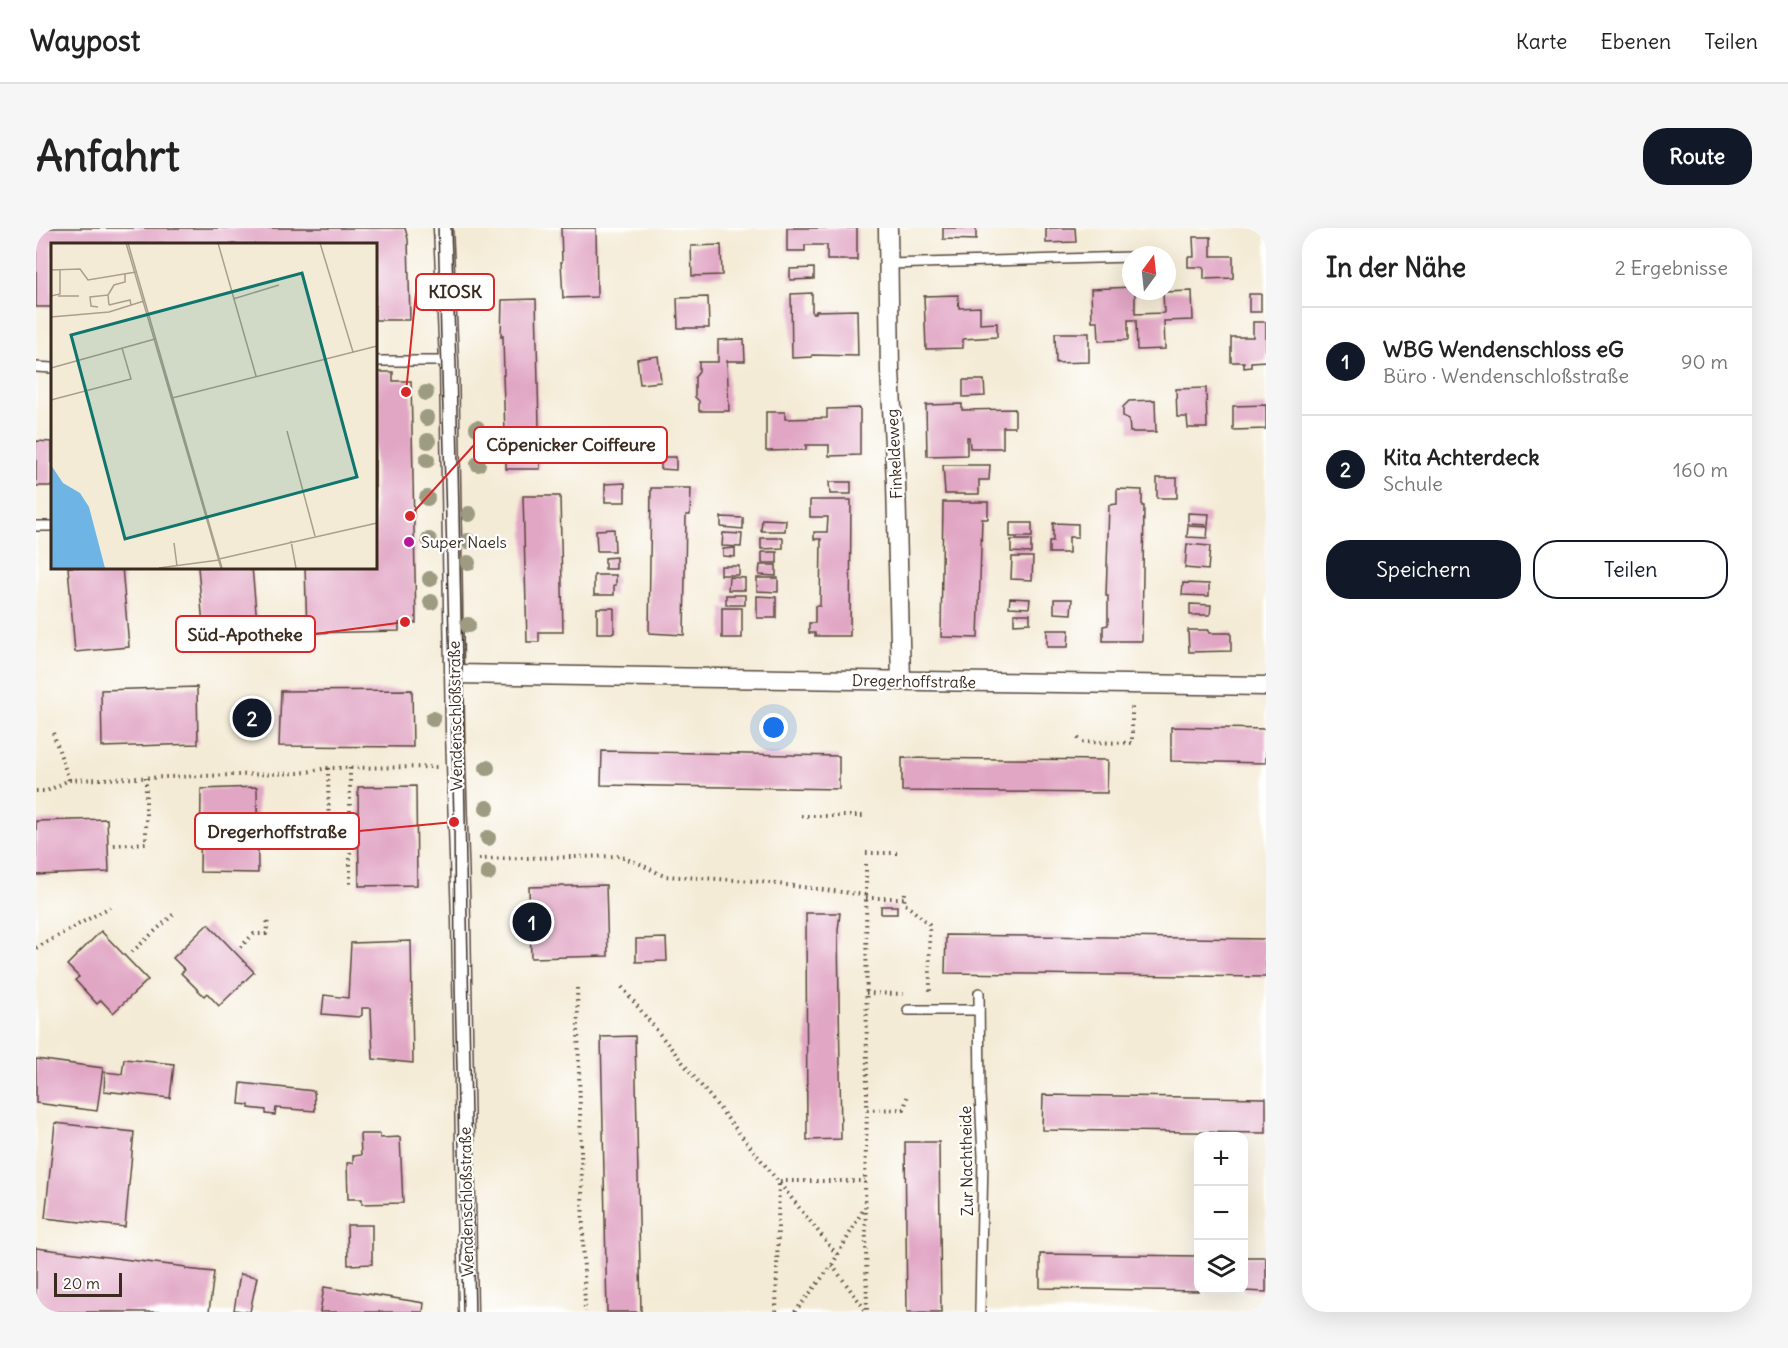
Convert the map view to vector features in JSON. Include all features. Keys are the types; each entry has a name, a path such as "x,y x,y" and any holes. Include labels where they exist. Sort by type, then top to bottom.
{"street":[{"name":"Wendenschloßstraße","path":"443,228 449,361 468,1312"},
{"name":"Finkeldeweg","path":"888,228 890,371 896,482 901,681"},
{"name":"Dregerhoffstraße","path":"454,674 1266,686"}],"lane":[{"path":"888,264 1122,257"},
{"path":"376,361 449,361"},
{"path":"36,367 51,368"},
{"name":"Zur Nachtheide","path":"979,993 983,1156 980,1312"},
{"path":"908,1010 979,1010"}],"path":[{"path":"1077,738 1081,742 1132,743 1132,684"},
{"path":"53,733 69,780"},
{"path":"36,791 47,791 69,780 301,773 328,768 456,767"},
{"path":"328,768 329,852"},
{"path":"350,768 350,886"},
{"path":"114,845 146,843 146,778"},
{"path":"801,816 867,816"},
{"path":"866,854 897,853"},
{"path":"477,859 619,856 664,876 753,881 866,897 905,896 904,903 929,924 930,993"},
{"path":"866,864 867,1312"},
{"path":"36,948 110,907"},
{"path":"132,952 176,912"},
{"path":"240,947 254,934 266,934 268,918"},
{"path":"622,987 838,1256"},
{"path":"577,988 585,1312"},
{"path":"867,1110 904,1109 908,1094"},
{"path":"779,1181 865,1181"},
{"path":"776,1312 779,1181"},
{"path":"795,1312 832,1265 866,1206"},
{"path":"832,1265 867,1312"}],"building":[{"path":"36,228 405,228 408,239 410,320 376,320 376,243 51,243 51,307 36,307"},
{"path":"561,228 596,228 597,297 563,298"},
{"path":"787,228 857,228 857,260 827,260 827,245 805,245 805,251 787,251"},
{"path":"943,228 976,228 976,240 943,239"},
{"path":"1046,228 1075,228 1076,242 1046,243"},
{"path":"1193,237 1211,237 1211,256 1233,256 1233,278 1204,279 1204,267 1188,267 1188,257 1194,257"},
{"path":"721,245 722,275 692,276 691,246"},
{"path":"814,268 814,279 790,280 790,269"},
{"path":"1122,287 1122,300 1135,300 1135,314 1164,313 1163,300 1176,300 1176,292 1192,291 1193,320 1164,321 1165,349 1137,350 1136,320 1128,320 1128,340 1099,341 1098,321 1092,321 1091,289"},
{"path":"812,293 812,313 857,310 858,356 812,355 812,357 792,358 791,294"},
{"path":"1249,294 1261,294 1261,312 1249,312"},
{"path":"958,295 959,308 980,307 980,324 997,323 997,337 963,339 963,348 926,349 924,296"},
{"path":"708,297 709,328 678,328 677,298"},
{"path":"536,299 540,469 506,469 503,433 505,433 503,336 501,337 502,300"},
{"path":"1253,322 1266,322 1266,361 1251,362 1251,367 1244,368 1244,362 1231,362 1231,337 1253,337"},
{"path":"1055,333 1089,333 1089,362 1056,363"},
{"path":"744,339 745,361 727,361 729,411 699,411 699,401 695,397 695,377 699,372 699,362 718,362 718,340"},
{"path":"658,356 661,382 640,384 637,359"},
{"path":"376,372 393,372 393,381 411,381 416,623 399,623 399,631 307,633 305,568 376,568"},
{"path":"963,380 984,380 985,396 963,397"},
{"path":"1206,388 1207,428 1188,428 1187,417 1177,417 1176,389"},
{"path":"1155,400 1156,432 1130,432 1129,419 1123,416 1123,407 1129,401"},
{"path":"962,404 962,410 1015,409 1015,427 1003,427 1003,448 970,448 969,437 967,437 967,455 927,456 926,405"},
{"path":"1266,405 1266,429 1233,430 1233,406"},
{"path":"860,408 860,455 829,456 829,445 806,445 806,450 766,451 766,412 785,412 785,419 827,418 827,409"},
{"path":"36,441 51,442 51,486 36,486"},
{"path":"661,457 676,457 676,470 661,469"},
{"path":"943,465 990,465 989,480 979,480 979,494 945,494"},
{"path":"1157,478 1177,478 1177,498 1157,498"},
{"path":"829,482 851,482 851,494 830,494"},
{"path":"625,483 625,502 605,502 605,484"},
{"path":"651,488 691,488 690,515 686,515 684,635 649,633"},
{"path":"1117,489 1142,490 1142,506 1144,506 1142,641 1103,641 1103,626 1108,625 1108,596 1106,596 1109,505 1117,504"},
{"path":"523,496 560,496 563,632 539,632 539,642 527,642"},
{"path":"810,500 851,500 850,636 815,636 815,633 809,633 809,623 815,623 815,606 820,606 821,539 814,539 814,532 827,532 828,517 810,517"},
{"path":"943,502 988,502 988,519 982,519 978,638 941,637"},
{"path":"1188,513 1209,514 1208,525 1188,524"},
{"path":"721,517 743,518 743,529 721,527"},
{"path":"762,519 786,520 785,531 761,531"},
{"path":"1010,523 1032,523 1032,537 1010,537"},
{"path":"1053,523 1078,524 1078,537 1069,537 1069,553 1049,553 1049,541 1053,541"},
{"path":"1188,526 1208,527 1207,538 1187,537"},
{"path":"614,529 615,551 597,551 596,530"},
{"path":"723,533 742,534 741,547 722,546"},
{"path":"761,538 783,538 783,548 761,549"},
{"path":"1011,540 1031,540 1031,553 1011,552"},
{"path":"1187,544 1210,546 1208,570 1185,568"},
{"path":"735,548 735,557 723,556 723,549"},
{"path":"762,552 777,552 777,563 762,563"},
{"path":"616,557 616,569 605,569 605,558"},
{"path":"1012,557 1033,557 1032,580 1011,579"},
{"path":"760,565 776,565 776,576 759,575"},
{"path":"721,566 739,566 739,575 721,575"},
{"path":"68,568 122,568 129,647 75,652"},
{"path":"198,568 252,568 259,645 205,649"},
{"path":"594,575 616,575 614,595 594,595"},
{"path":"729,577 745,578 745,590 728,590"},
{"path":"757,578 778,578 778,592 757,591"},
{"path":"1183,583 1209,584 1209,596 1182,595"},
{"path":"726,595 745,595 745,605 726,605"},
{"path":"757,596 776,597 776,618 757,618"},
{"path":"1010,598 1030,599 1029,608 1009,607"},
{"path":"1054,599 1072,599 1071,614 1054,613"},
{"path":"1190,604 1211,605 1210,615 1190,615"},
{"path":"597,608 614,608 614,633 597,633"},
{"path":"722,608 742,608 742,638 722,638"},
{"path":"1014,614 1030,614 1030,623 1014,624"},
{"path":"1047,630 1069,630 1068,647 1047,647"},
{"path":"1188,630 1231,633 1231,651 1189,652"},
{"path":"197,687 198,744 102,747 101,690"},
{"path":"412,690 413,747 279,746 281,691"},
{"path":"1171,727 1266,729 1266,763 1171,761"},
{"path":"602,751 839,756 839,789 601,785"},
{"path":"902,758 1108,760 1107,793 902,791"},
{"path":"416,786 417,885 359,886 358,787"},
{"path":"257,787 258,873 200,872 201,789"},
{"path":"107,819 109,872 36,875 36,821"},
{"path":"606,885 608,956 531,958 529,887"},
{"path":"881,906 897,906 897,914 881,914"},
{"path":"806,913 840,913 838,930 841,1139 807,1140"},
{"path":"208,924 254,972 219,1006 207,993 204,996 181,973 185,970 173,958"},
{"path":"101,931 148,980 113,1013 101,1000 97,1004 75,980 79,977 67,965"},
{"path":"946,935 1266,939 1266,977 945,973"},
{"path":"666,938 667,961 636,962 636,939"},
{"path":"411,941 413,1063 373,1059 371,1008 362,1008 362,1015 359,1017 322,1014 324,995 348,998 351,943"},
{"path":"635,1036 641,1312 607,1312 601,1037"},
{"path":"36,1059 103,1068 97,1111 36,1103"},
{"path":"124,1059 174,1064 170,1098 104,1091 105,1072 122,1074"},
{"path":"241,1083 314,1091 315,1111 276,1108 275,1115 266,1114 266,1110 249,1108 249,1105 239,1104"},
{"path":"1043,1095 1266,1098 1266,1133 1042,1130"},
{"path":"55,1123 134,1132 125,1227 45,1218"},
{"path":"360,1134 380,1134 380,1138 400,1137 403,1203 362,1204 362,1199 348,1199 347,1163 353,1163 353,1156 361,1155"},
{"path":"905,1142 939,1142 941,1312 907,1312"},
{"path":"347,1225 372,1225 372,1264 348,1265"},
{"path":"36,1248 214,1272 209,1312 36,1312"},
{"path":"1040,1254 1194,1256 1194,1291 1040,1288"},
{"path":"1248,1257 1266,1257 1266,1292 1248,1291"},
{"path":"240,1274 257,1277 250,1312 234,1310"},
{"path":"324,1287 424,1303 423,1312 320,1312"}],"tram line":[{"path":"438,228 454,822 455,990 463,1312"},
{"path":"451,228 456,361 475,1312"}],"place":[{"name":"KIOSK","path":"406,392"},
{"name":"Cöpenicker Coiffeure","path":"410,516"},
{"name":"Super Naels","path":"409,542"},
{"name":"Süd-Apotheke","path":"405,622"},
{"name":"Kita Achterdeck","path":"252,718"},
{"name":"Dregerhoffstraße","path":"454,822"},
{"name":"WBG Wendenschloss eG","path":"532,922"}]}
